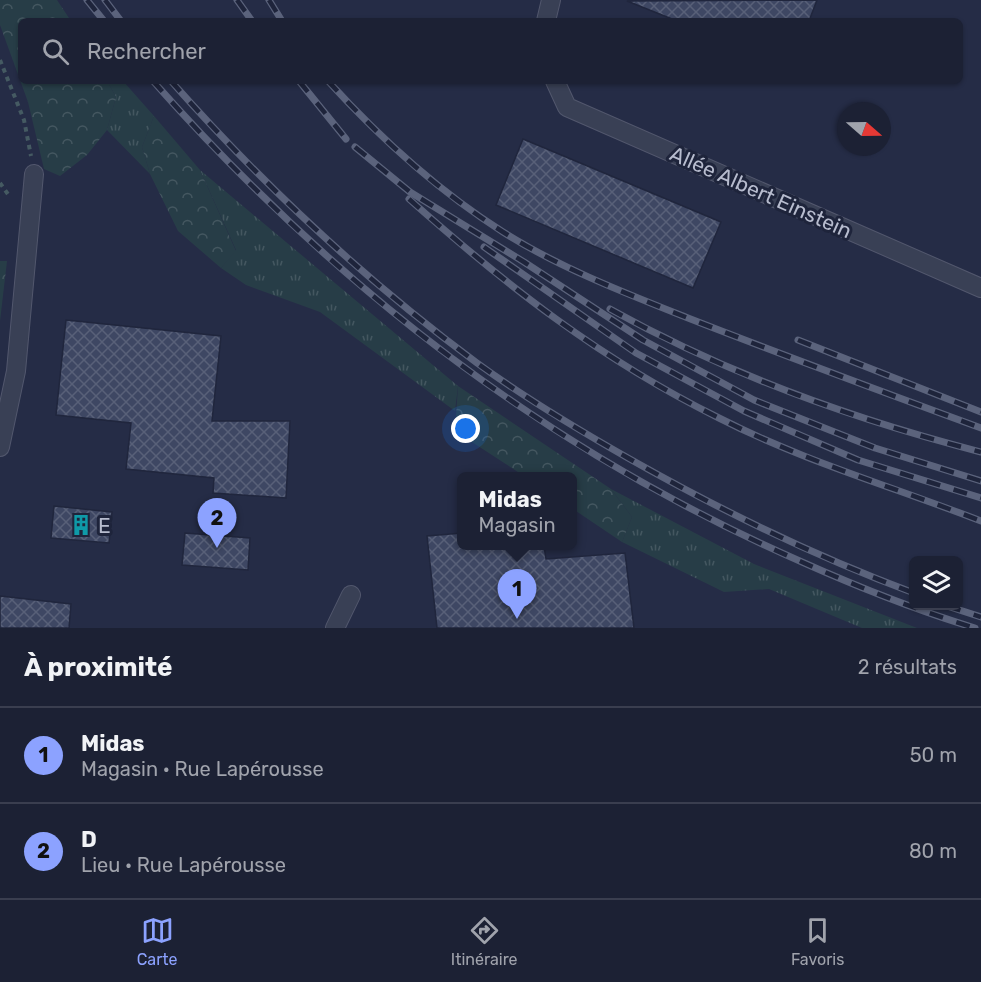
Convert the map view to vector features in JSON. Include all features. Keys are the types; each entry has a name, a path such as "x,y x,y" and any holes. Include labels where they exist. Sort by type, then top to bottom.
{"street":[{"path":"547,18 551,0"},
{"name":"Allée Albert Einstein","path":"556,84 567,107 981,288"},
{"path":"0,447 16,371 34,174"},
{"path":"335,628 351,595"}],"path":[{"path":"0,60 24,120 34,174"}],"green space":[{"path":"0,0 57,0 69,18 18,18 18,74 0,25"},
{"path":"21,84 109,84 116,97 107,130 87,155 60,176 44,169"},
{"path":"109,84 126,84 154,116 142,147 150,174 107,130 116,97"},
{"path":"154,116 200,170 236,251 221,268 178,231 150,174 142,147"},
{"path":"200,170 458,386 455,411 320,312 246,285 221,268 236,250"},
{"path":"0,261 7,261 0,321"},
{"path":"458,386 611,489 632,517 622,542 577,512 577,472 518,472 455,431"},
{"path":"611,489 754,564 917,628 862,628 769,589 724,592 622,542 632,517"}],"building":[{"path":"817,0 810,18 670,18 627,1"},
{"path":"523,139 721,222 693,288 496,205"},
{"path":"66,320 221,336 212,421 290,421 286,498 213,493 214,478 126,469 131,423 56,415"},
{"name":"E","path":"54,506 112,512 109,543 51,538"},
{"path":"185,533 250,538 248,570 182,565"},
{"path":"457,533 457,550 545,550 546,559 625,553 634,628 437,628 427,536"},
{"path":"0,596 71,604 69,628 0,628"}],"railway":[{"path":"87,0 102,18"},
{"path":"105,0 119,18"},
{"path":"237,0 250,18"},
{"path":"269,0 280,18"},
{"path":"156,84 223,157 296,228 372,295 451,358 533,416 619,469 709,518 844,580 909,606 975,628"},
{"path":"174,84 242,157 316,230 395,299 495,376 590,436 697,496 804,548 909,591"},
{"path":"301,84 346,139"},
{"path":"331,84 368,123 432,181 503,232 547,257 593,279 688,318 981,428"},
{"path":"355,147 410,192 524,262 643,340 754,400 875,448 981,481"},
{"path":"409,199 482,262 556,319 594,346 676,395 719,418 783,447 981,521"},
{"path":"484,247 636,353 744,411 858,460 981,498"},
{"path":"610,309 699,354 791,392 885,425 981,452"},
{"path":"798,340 981,412"},
{"path":"959,610 981,617"}],"place":[{"name":"E","path":"81,525"},
{"name":"D","path":"217,548"},
{"name":"Midas","path":"517,619"}]}
